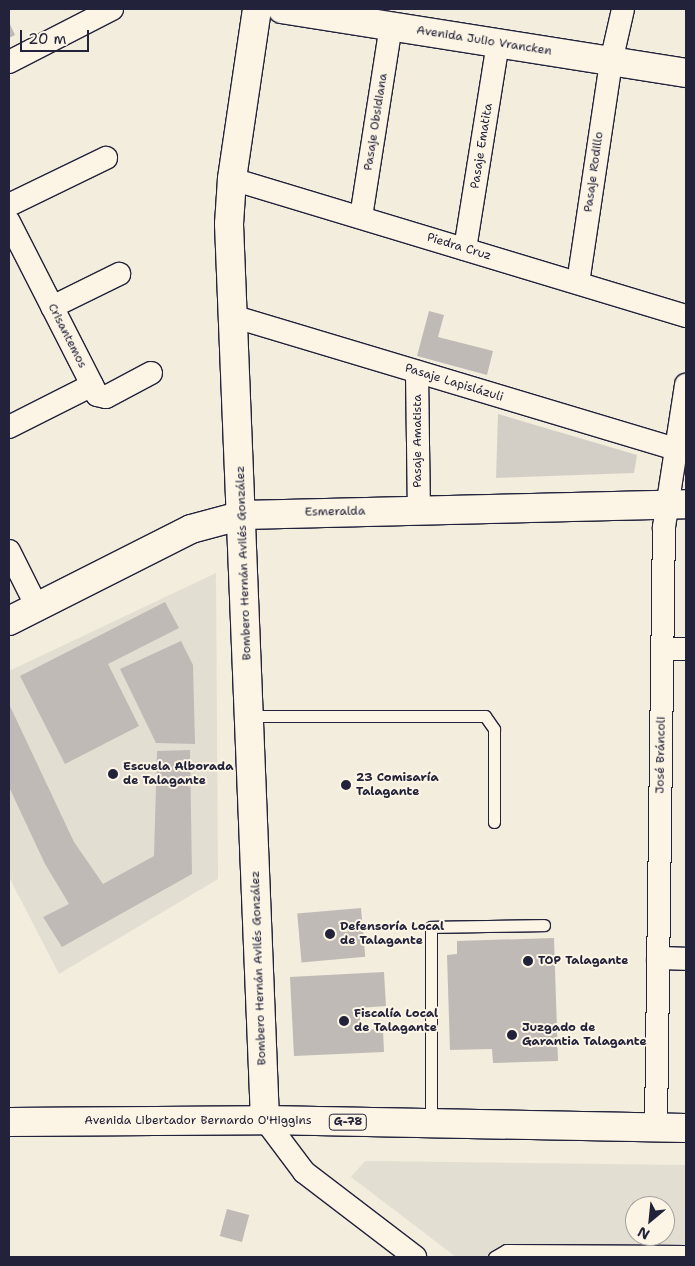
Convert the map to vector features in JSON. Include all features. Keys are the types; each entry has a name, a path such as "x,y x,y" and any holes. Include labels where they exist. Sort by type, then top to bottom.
{"street":[{"path":"9,62 112,9"},
{"name":"Bombero Hernán Avilés González","path":"257,9 229,203 232,316 243,515 265,1120"},
{"name":"Avenida Julio Vrancken","path":"282,9 686,73"},
{"name":"Pasaje Rodillo","path":"578,283 611,62 623,9"},
{"name":"Pasaje Obsidiana","path":"361,218 390,26"},
{"name":"Pasaje Ematita","path":"465,249 498,43"},
{"path":"9,205 106,158"},
{"name":"Piedra Cruz","path":"232,178 686,316"},
{"name":"Crisantemos","path":"9,222 16,253 52,307 92,385"},
{"path":"52,307 118,274"},
{"name":"Pasaje Lapislázuli","path":"232,316 676,449"},
{"name":"Pasaje Amatista","path":"417,372 418,510"},
{"path":"9,427 92,385 97,395 104,398 151,373"},
{"name":"José Bráncoli","path":"656,1127 662,649 676,505 676,449 686,385"},
{"name":"Esmeralda","path":"9,622 191,529 243,515 676,505"},
{"path":"9,551 37,607"},
{"path":"662,649 686,649"},
{"path":"658,958 686,959"},
{"path":"265,1120 304,1172 415,1257"},
{"name":"Avenida Libertador Bernardo O'Higgins","path":"9,1122 265,1120 686,1128"}],"lane":[{"path":"250,716 486,716 494,729 494,822"},
{"path":"431,1123 431,927 544,924"},
{"path":"494,1257 506,1250 686,1251"}],"shaded area":[{"path":"498,414 637,455 634,473 496,478"},
{"name":"Escuela Alborada de Talagante","path":"216,573 218,879 59,974 9,877 9,671"},
{"path":"365,1161 686,1165 686,1257 456,1257 351,1177"}],"building":[{"path":"9,22 15,35 9,38"},
{"path":"429,311 444,315 438,337 493,351 487,375 417,356"},
{"path":"165,602 179,628 108,664 139,726 65,764 20,676"},
{"path":"181,641 193,665 195,744 156,743 120,669"},
{"path":"9,704 74,842 103,884 154,856 157,751 190,750 192,874 62,947 43,917 69,904 45,864 9,787"},
{"name":"Defensoría Local de Talagante","path":"361,908 365,957 302,962 297,914"},
{"path":"554,938 558,1061 493,1063 492,1049 450,1050 447,955 457,954 457,941"},
{"path":"384,972 386,1006 359,1008 361,1030 383,1029 384,1052 294,1056 290,977"},
{"path":"227,1209 249,1215 242,1242 220,1236"}],"place":[{"name":"Escuela Alborada de Talagante","path":"113,774"},
{"name":"23 Comisaría Talagante","path":"346,785"},
{"name":"Defensoría Local de Talagante","path":"330,934"},
{"name":"TOP Talagante","path":"528,961"},
{"name":"Fiscalía Local de Talagante","path":"344,1021"},
{"name":"Juzgado de Garantia Talagante","path":"512,1035"}]}
